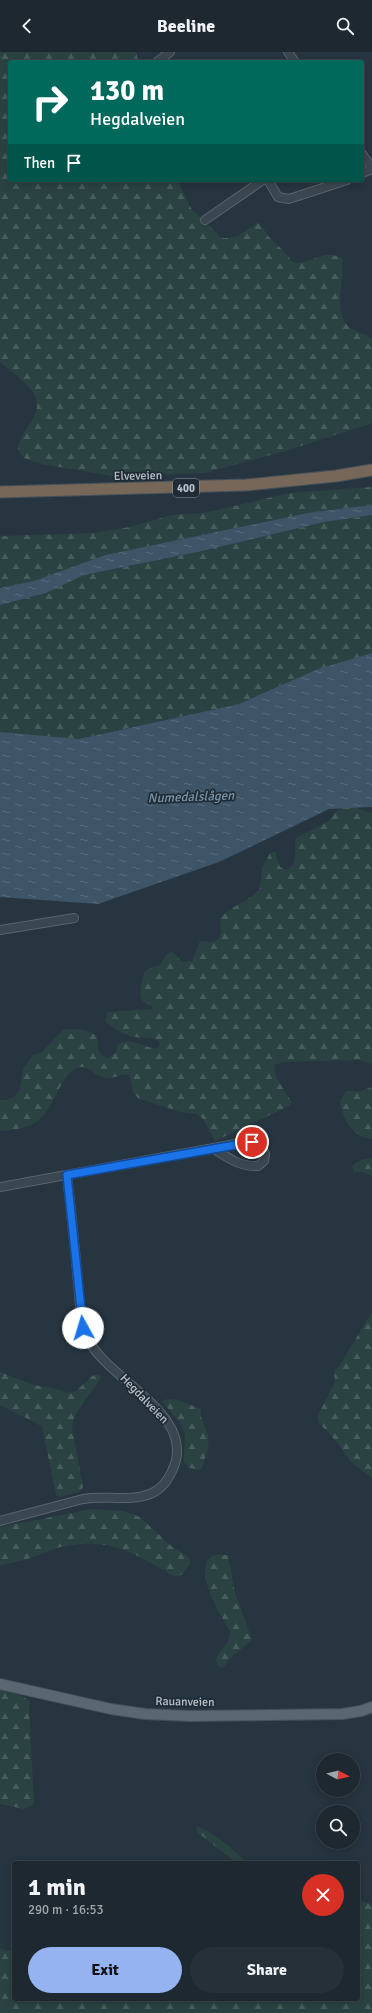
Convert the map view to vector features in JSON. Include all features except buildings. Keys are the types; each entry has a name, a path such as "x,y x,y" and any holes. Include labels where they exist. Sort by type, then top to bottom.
{"highway":[{"name":"Elveveien","path":"0,492 238,486 292,481 372,470"}],"main road":[{"name":"Rauanveien","path":"0,1684 112,1709 153,1714 342,1714 361,1712 372,1707"}],"street":[{"path":"160,60 170,52"},
{"path":"288,52 294,60"},
{"path":"364,157 372,168"},
{"path":"205,220 260,182"},
{"path":"269,182 278,197 289,199 341,182"},
{"path":"0,930 74,918"},
{"path":"0,1187 252,1142 260,1144 265,1154 264,1160 258,1166 246,1166 226,1157 214,1149"},
{"name":"Hegdalveien","path":"0,1521 83,1499 96,1497 134,1498 149,1494 159,1490 166,1482 176,1464 177,1443 172,1428 162,1415 95,1350 83,1328 67,1175"}],"green space":[{"path":"0,52 136,52 138,60 8,60 8,182 178,182 192,210 222,238 238,236 258,223 262,226 268,236 285,252 292,262 305,262 329,255 342,259 343,266 340,302 343,319 347,325 372,339 372,423 286,451 204,473 113,476 41,464 24,458 18,449 23,435 34,417 37,408 36,400 28,385 0,362"},
{"path":"372,487 372,505 313,512 105,555 34,581 0,588 0,536 92,533 130,527 172,515 204,513 290,493"},
{"path":"372,515 372,653 318,669 239,704 78,739 0,732 0,605 46,593 84,575 202,551 324,522"},
{"path":"346,805 372,813 372,1064 359,1060 283,1062 274,1065 276,1077 291,1101 291,1105 215,1141 203,1119 197,1114 180,1112 138,1098 133,1092 130,1075 106,1078 99,1076 87,1068 81,1067 74,1069 68,1074 43,1117 23,1128 0,1131 0,1100 6,1100 14,1097 20,1089 23,1069 33,1055 42,1052 63,1030 80,1030 97,1036 98,1050 101,1055 108,1058 114,1054 117,1045 127,1041 148,1047 158,1048 160,1042 153,1038 138,1038 130,1036 120,1032 110,1025 105,1021 108,1012 153,1009 151,1005 144,1002 141,998 141,984 146,970 160,965 166,955 172,951 182,962 192,961 200,941 212,942 218,940 221,932 220,918 225,913 251,897 260,888 262,868 270,853 275,852 280,867 285,870 290,867 293,864 295,857 296,838 329,821 335,813"},
{"path":"372,1087 372,1139 365,1138 354,1131 343,1115 340,1101 346,1091 360,1091"},
{"path":"372,1158 372,1176 362,1172 354,1172 352,1167 356,1162"},
{"path":"372,1312 372,1478 352,1463 336,1441 319,1423 317,1417 335,1382 334,1370 338,1368"},
{"path":"0,1372 34,1385 57,1389 66,1393 75,1392 92,1376 99,1374 101,1378 79,1408 73,1421 72,1428 83,1487 81,1491 60,1497 56,1495 42,1426 0,1405"},
{"path":"168,1399 178,1400 201,1409 201,1416 208,1436 208,1445 201,1470 189,1468 184,1462 185,1435 180,1423 162,1401"},
{"path":"92,1509 123,1511 140,1517 170,1545 190,1558 190,1564 183,1574 176,1577 135,1554 122,1549 95,1544 79,1544 61,1547 25,1560 0,1565 0,1527"},
{"path":"215,1555 228,1555 235,1593 252,1640 230,1658 223,1668 218,1666 217,1657 228,1641 230,1631 209,1591 205,1569 208,1561"},
{"path":"0,1690 20,1695 30,1701 29,1710 34,1804 24,1809 0,1804"},
{"path":"196,1827 208,1831 246,1861 234,1861 197,1832"},
{"path":"360,1901 372,1904 372,2013 0,2013 0,1949 12,1951 12,2001 360,2001"}],"water":[{"path":"372,505 372,515 324,522 202,551 84,575 46,593 0,605 0,588 34,581 105,555 313,512"},
{"name":"Numedalslågen","path":"372,653 372,807 329,809 219,862 98,904 0,897 0,732 79,739 239,704 318,669"}],"route":[{"path":"83,1328 67,1175 252,1142"}]}
